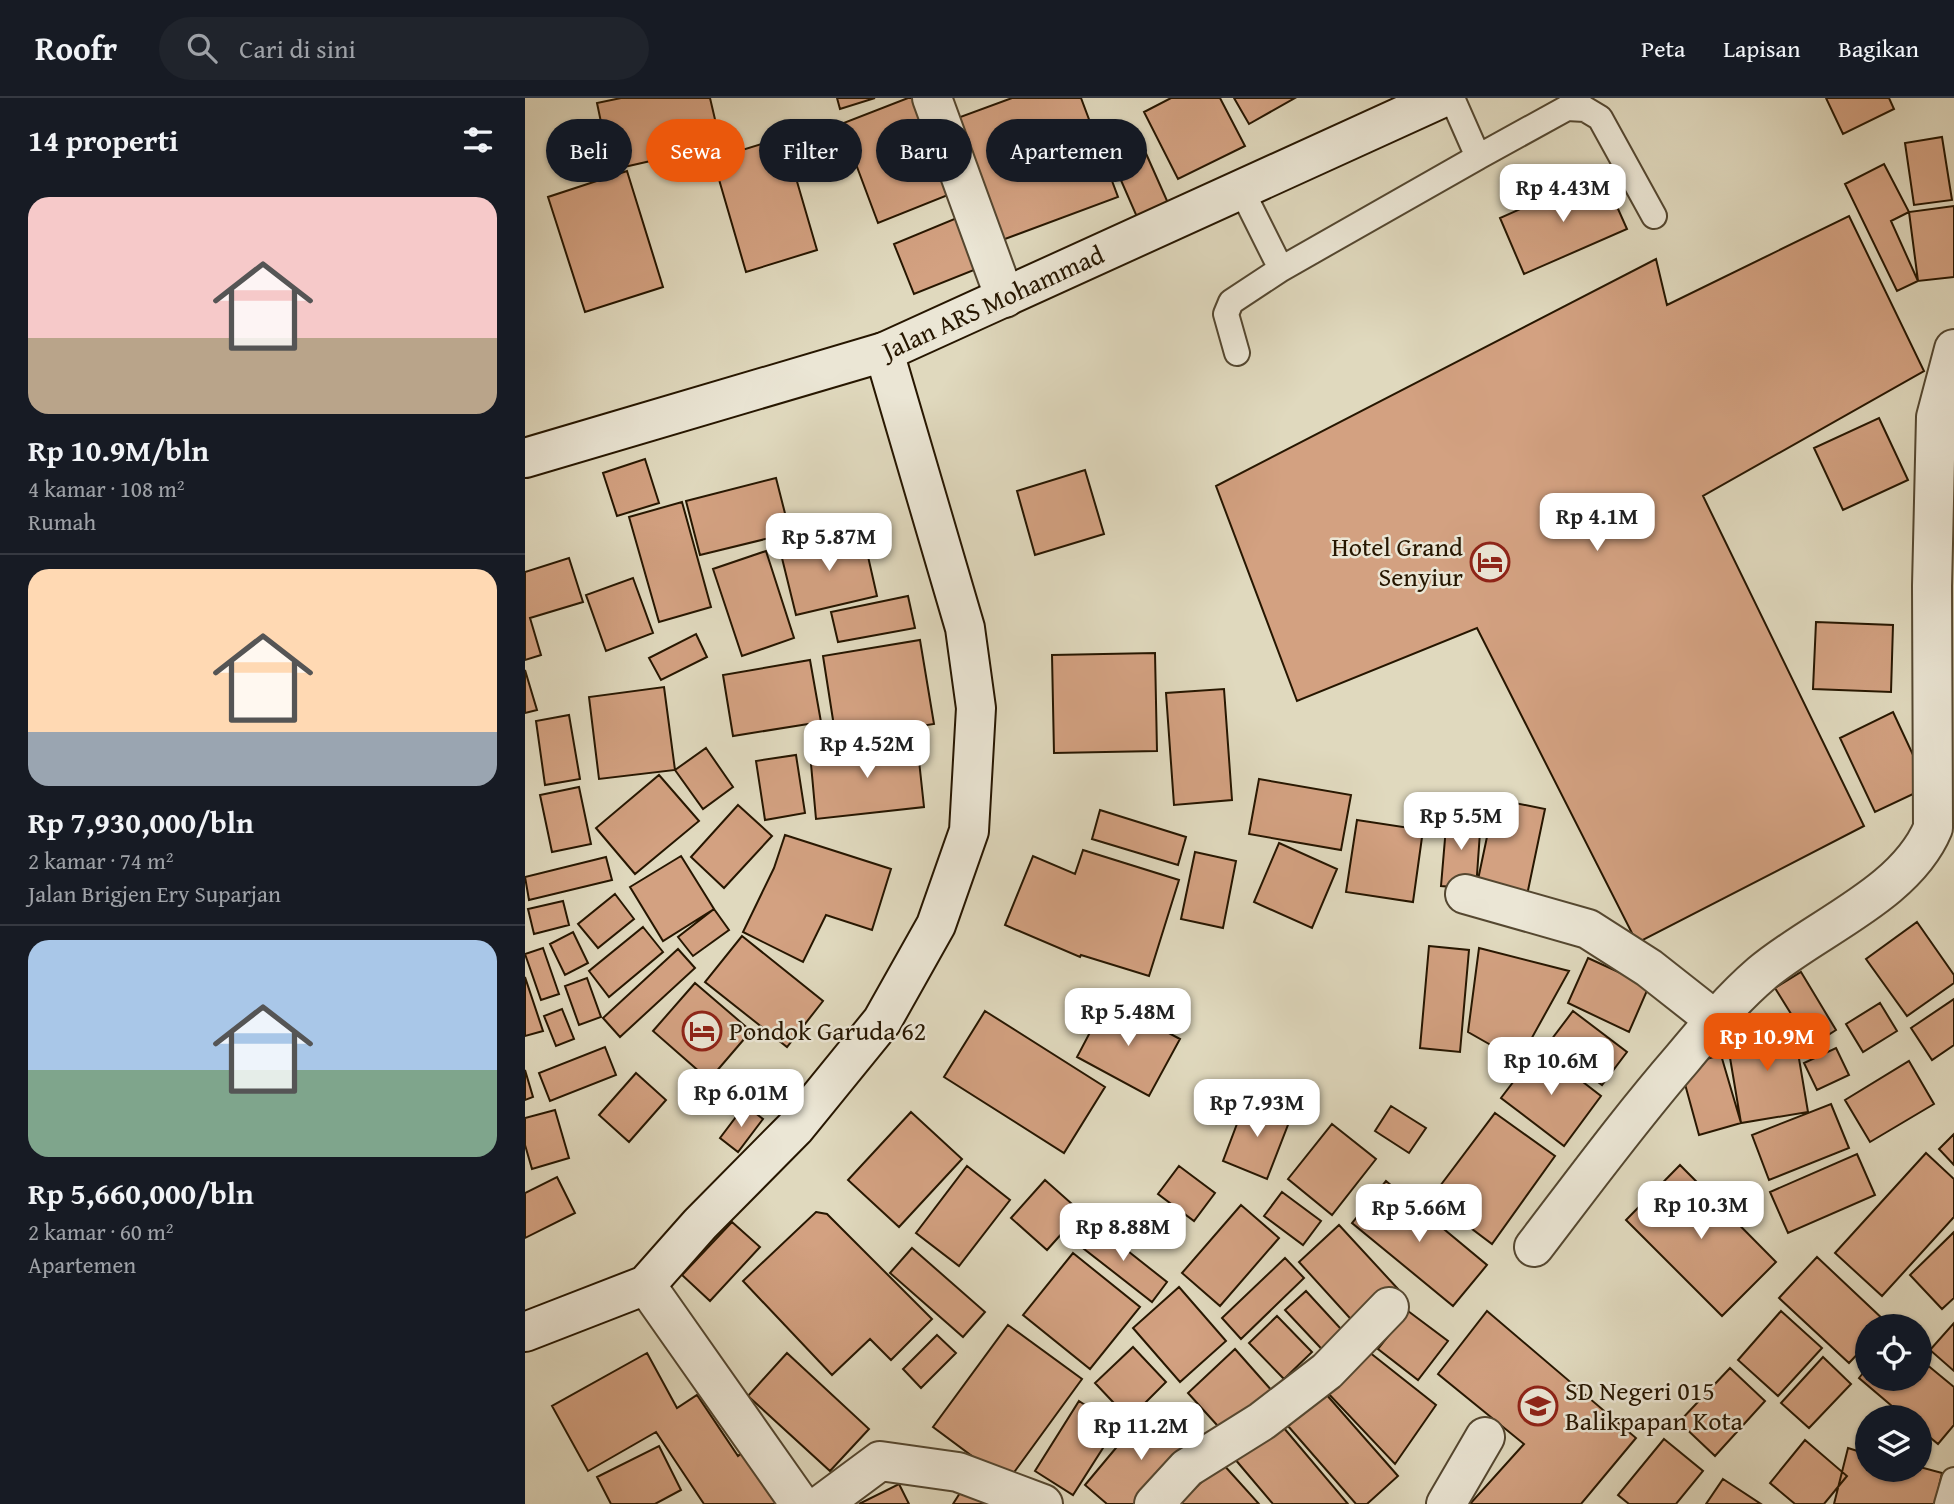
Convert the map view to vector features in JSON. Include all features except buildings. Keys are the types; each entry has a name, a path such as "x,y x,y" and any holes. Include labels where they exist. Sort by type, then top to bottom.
{"street":[{"path":"932,98 1005,298"},
{"name":"Jalan ARS Mohammad","path":"527,454 884,352 1442,98"},
{"path":"1534,1247 1643,1105 1715,1020 1762,973 1906,871 1925,847 1933,828 1932,586 1936,417 1954,349"},
{"path":"525,1332 646,1285 795,1128 882,1021 936,925 969,831 976,708 965,628 884,352"},
{"path":"1465,894 1588,929 1649,968 1715,1020"},
{"path":"646,1285 800,1504"},
{"path":"1154,1504 1187,1468 1262,1421 1327,1371 1389,1307"},
{"path":"1446,1504 1485,1437"},
{"path":"822,1504 880,1461 958,1472 1043,1504"}],"lane":[{"path":"1452,98 1478,157"},
{"path":"1237,353 1226,314 1231,302 1281,269 1567,108 1585,109 1600,118 1654,216"},
{"path":"1242,191 1281,269"},
{"path":"1947,1504 1954,1480"}],"place":[{"name":"Hotel Grand Senyiur","path":"1490,562"},
{"name":"Pondok Garuda 62","path":"702,1031"},
{"name":"SD Negeri 015 Balikpapan Kota","path":"1538,1406"}]}
